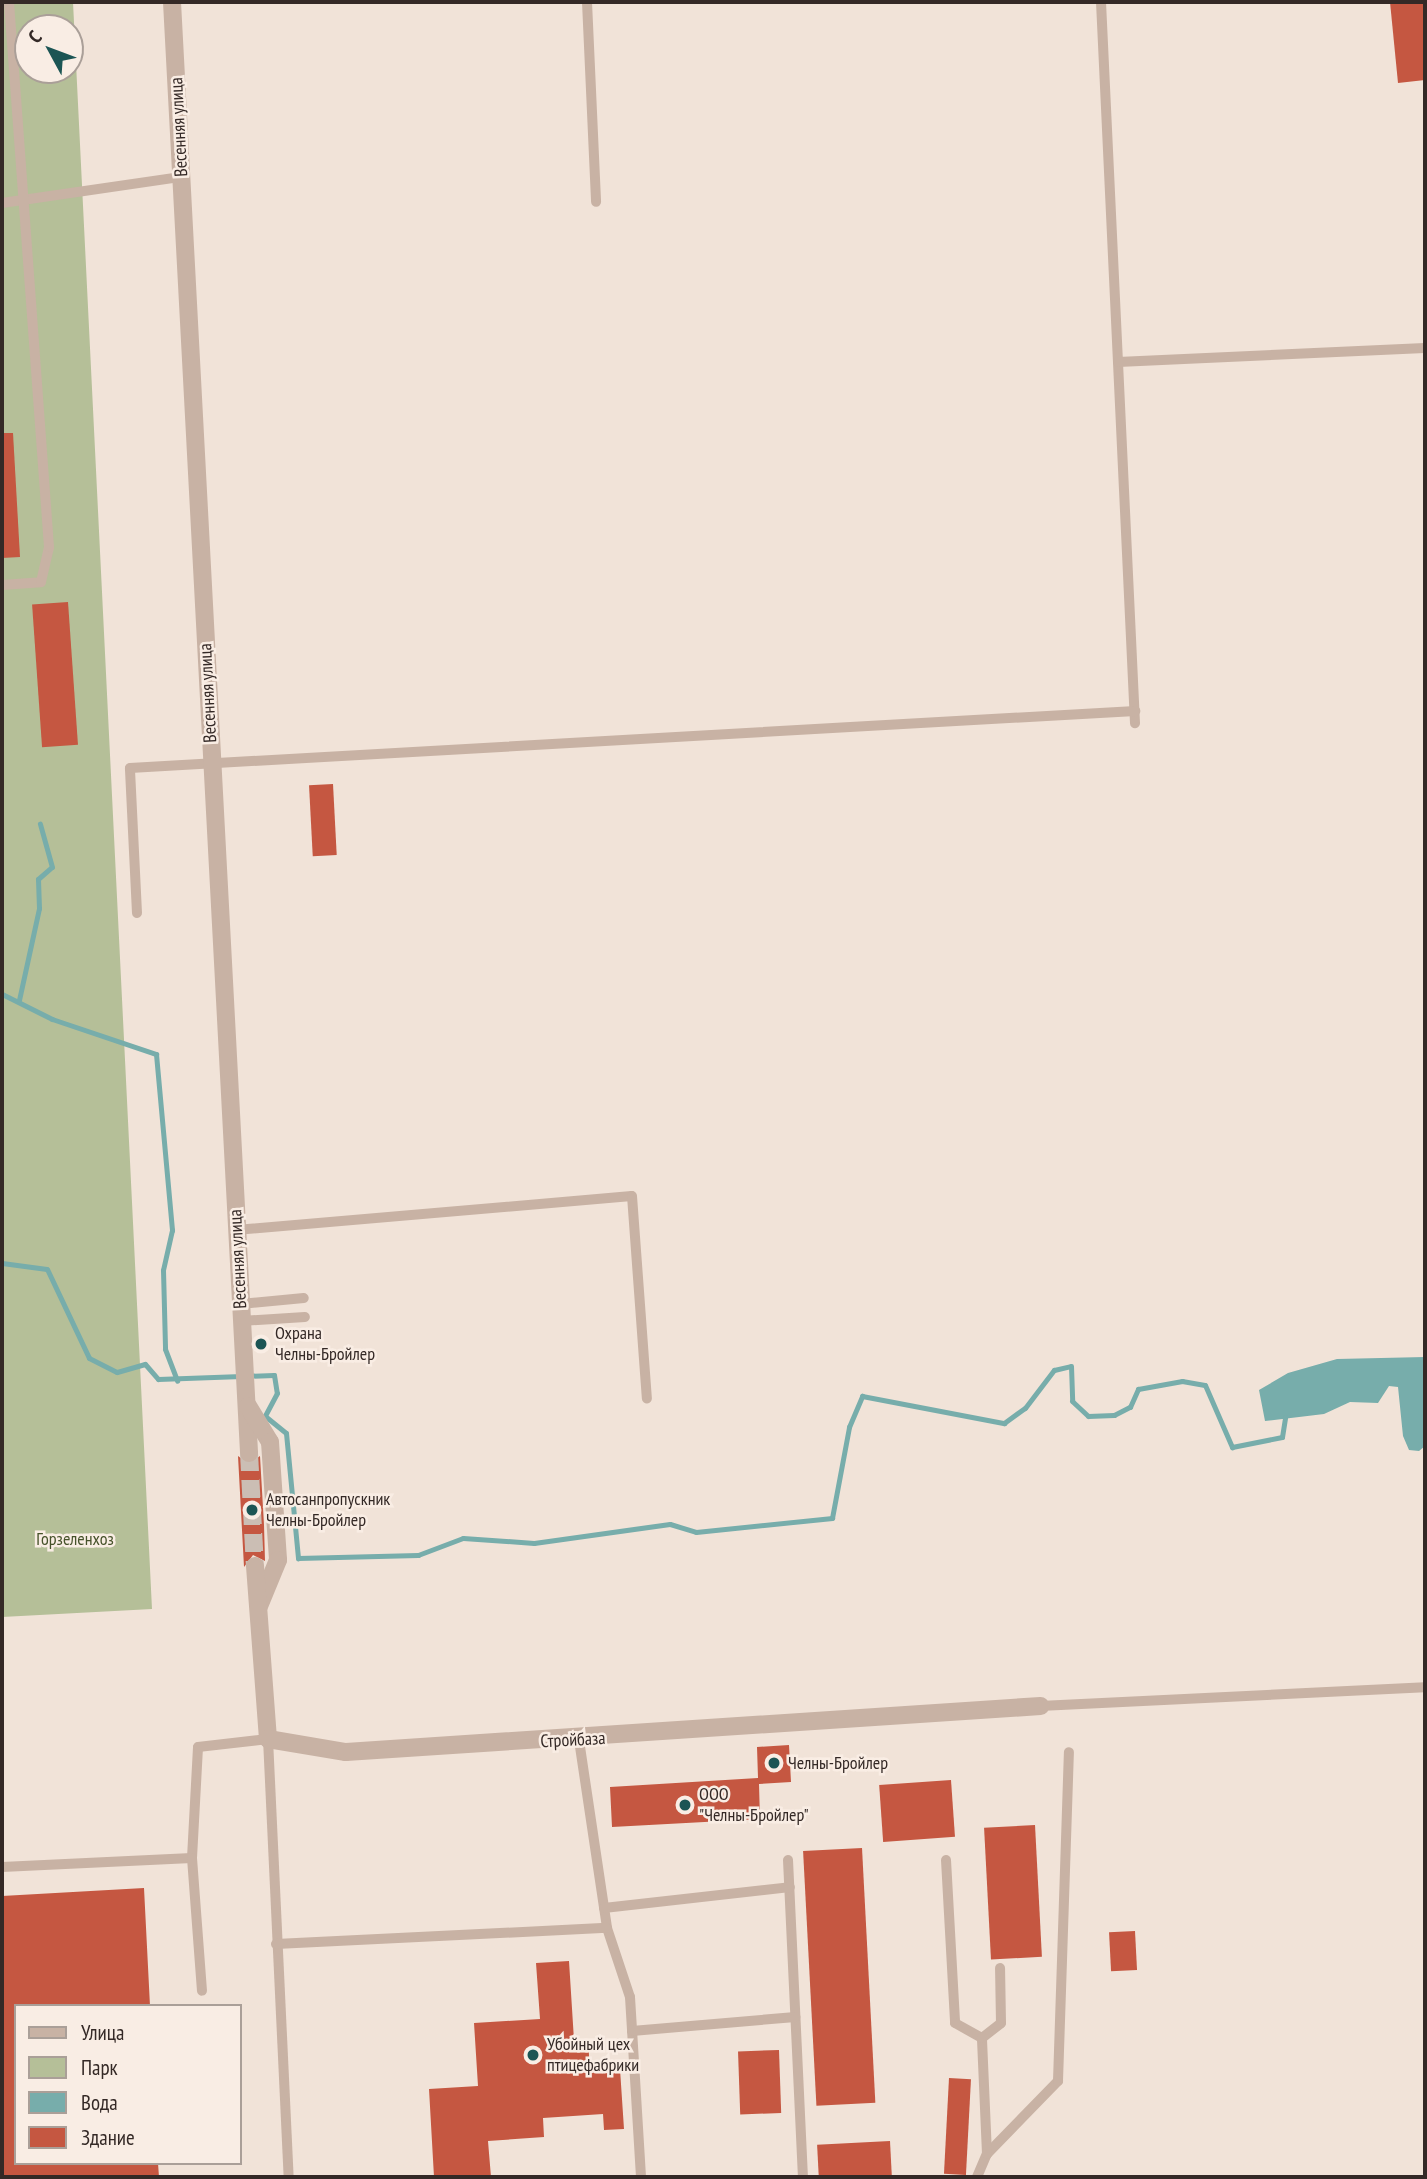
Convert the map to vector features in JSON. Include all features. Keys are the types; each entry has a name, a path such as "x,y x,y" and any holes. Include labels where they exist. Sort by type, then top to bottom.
{"street":[{"name":"Весенняя улица","path":"172,2 249,1453"},
{"path":"245,1393 270,1442 278,1560 258,1609"},
{"path":"255,1572 268,1739"},
{"name":"Стройбаза","path":"268,1739 346,1752 579,1740 1040,1706"}],"lane":[{"path":"2,585 41,582 49,547 19,198 9,2"},
{"path":"587,2 596,202"},
{"path":"1101,2 1135,723"},
{"path":"2,203 19,198 181,177"},
{"path":"1118,362 1425,348"},
{"path":"137,913 130,768 212,767 1135,711"},
{"path":"236,1230 632,1196 647,1398"},
{"path":"241,1313 304,1298"},
{"path":"241,1313 305,1317"},
{"path":"1040,1706 1425,1687"},
{"path":"202,1991 192,1858 198,1746 268,1739 289,2177"},
{"path":"579,1740 607,1928 630,1997 641,2177"},
{"path":"977,2177 987,2154 1058,2081 1069,1752"},
{"path":"2,1867 192,1858"},
{"path":"788,1860 803,2177"},
{"path":"946,1860 955,2023 982,2038"},
{"path":"604,1908 790,1887"},
{"path":"276,1944 607,1928"},
{"path":"982,2038 1000,2023 1000,1968"},
{"path":"632,2031 795,2017"},
{"path":"982,2038 987,2154"}],"green space":[{"name":"Горзеленхоз","path":"2,2 73,2 74,14 14,14 14,84 77,84 152,1609 2,1617"}],"water":[{"path":"1425,1357 1425,1446 1419,1451 1409,1450 1403,1436 1398,1387 1389,1386 1378,1403 1350,1402 1324,1414 1265,1421 1259,1390 1288,1373 1337,1359"}],"building":[{"path":"1390,2 1425,2 1425,80 1398,83"},
{"path":"2,433 13,433 20,557 2,558"},
{"path":"68,602 78,745 42,747 32,605"},
{"path":"333,784 337,855 313,856 309,785"},
{"name":"Автосанпропускник Челны-Бройлер","path":"238,1456 249,1464 260,1456 264,1525 265,1561 253,1555 244,1567"},
{"name":"ООО \"Челны-Бройлер\"","path":"789,1745 791,1782 759,1784 760,1819 612,1827 610,1787 758,1778 757,1747"},
{"path":"951,1780 955,1837 883,1842 879,1785"},
{"path":"1035,1825 1042,1957 991,1959 984,1828"},
{"path":"862,1848 875,2103 816,2106 803,1851"},
{"path":"144,1888 150,2004 14,2004 14,2165 158,2165 159,2177 2,2177 2,1896"},
{"path":"1135,1931 1137,1970 1111,1971 1109,1932"},
{"name":"Убойный цех птицефабрики","path":"569,1961 574,2040 588,2039 590,2071 620,2069 624,2129 604,2130 603,2114 543,2118 544,2137 488,2141 491,2177 434,2177 429,2089 478,2086 474,2023 540,2019 536,1963"},
{"path":"779,2050 781,2113 740,2114 738,2051"},
{"path":"949,2078 971,2079 966,2175 944,2174"},
{"path":"890,2141 892,2177 819,2177 817,2145"}],"waterway":[{"path":"19,1000 39,908 38,879 52,867 40,824"},
{"path":"2,994 52,1019 156,1054 172,1230 163,1270 165,1349 177,1381"},
{"path":"2,1263 47,1269 89,1358 117,1372 145,1364 158,1379 274,1375 277,1393 265,1416 286,1433 298,1558 418,1555 463,1538 534,1543 670,1524 696,1532 832,1518 849,1427 862,1396 1004,1423 1025,1408 1054,1370 1071,1366 1072,1401 1088,1416 1114,1415 1130,1407 1138,1389 1182,1381 1205,1385 1232,1447 1282,1437 1285,1417"}],"tunnel":[{"path":"249,1453 255,1566"}],"place":[{"name":"Охрана Челны-Бройлер","path":"261,1344"},
{"name":"Автосанпропускник Челны-Бройлер","path":"252,1510"},
{"name":"Челны-Бройлер","path":"774,1763"},
{"name":"ООО \"Челны-Бройлер\"","path":"685,1805"},
{"name":"Убойный цех птицефабрики","path":"533,2055"}]}
